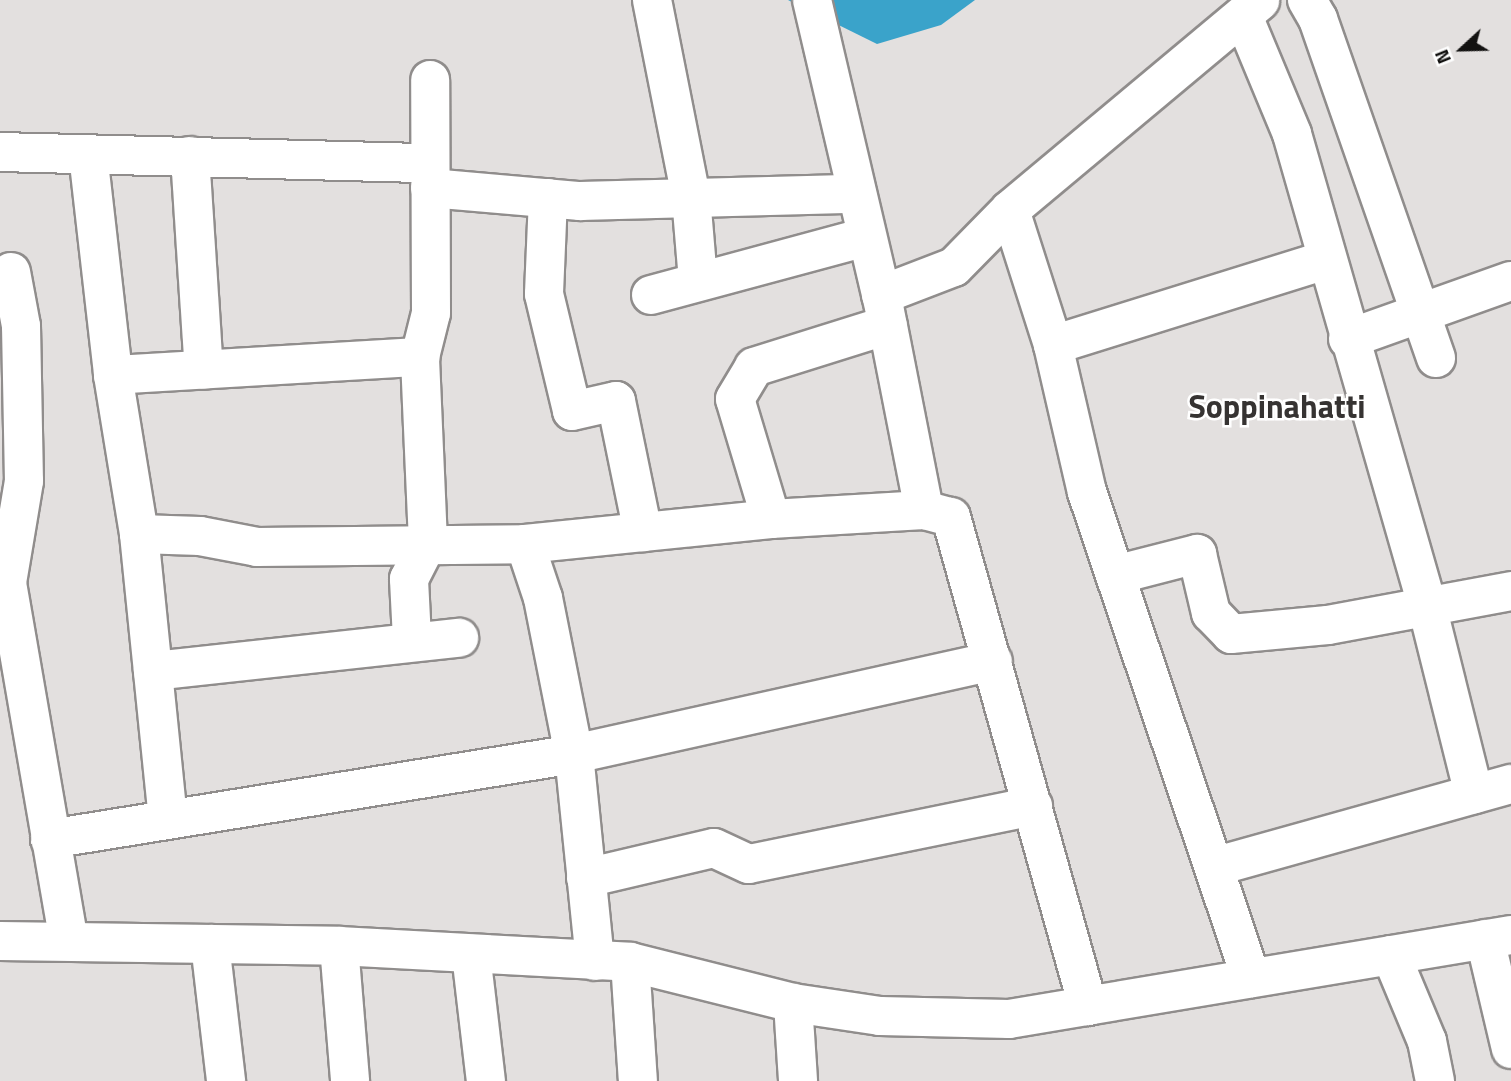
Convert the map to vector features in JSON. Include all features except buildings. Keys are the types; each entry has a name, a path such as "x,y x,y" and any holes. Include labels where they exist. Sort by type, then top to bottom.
{"street":[{"path":"652,0 691,197 698,281"},
{"path":"812,0 855,194 885,310 925,510"},
{"path":"1307,0 1436,358"},
{"path":"771,519 734,400 754,367 885,310 954,267 1010,210 1253,8 1292,134 1348,338 1427,606 1474,794"},
{"path":"412,639 409,579 428,542 420,357 431,313 430,80"},
{"path":"0,152 190,156 430,176 548,198 855,194"},
{"path":"88,154 113,375 139,534 168,820"},
{"path":"190,156 204,370"},
{"path":"548,198 544,294 572,411 616,401 643,533"},
{"path":"1010,210 1054,345 1087,492 1217,866 1251,978"},
{"path":"651,295 866,237"},
{"path":"1054,345 1326,260"},
{"path":"11,272 21,326 23,481 7,583 69,941"},
{"path":"1348,338 1422,316 1511,281"},
{"path":"113,375 420,357"},
{"path":"139,534 200,536 257,547 428,542 525,544 771,519 925,510 951,517 1088,1006"},
{"path":"525,544 543,598 574,754 586,877 612,962 638,1081"},
{"path":"1115,575 1197,554 1211,612 1231,634 1328,625 1511,591"},
{"path":"153,671 412,639 459,638"},
{"path":"50,839 574,754 993,661"},
{"path":"1217,866 1511,784"},
{"path":"586,877 714,848 749,863 1032,806"},
{"path":"0,941 339,946 612,962 793,1003 880,1016 1009,1019 1498,937 1511,1049"},
{"path":"210,944 226,1081"},
{"path":"339,946 350,1081"},
{"path":"471,954 486,1081"},
{"path":"1391,955 1427,1041 1434,1081"},
{"path":"793,1003 798,1081"}],"water":[{"path":"788,0 975,0 941,25 877,44"}],"district":[{"name":"Soppinahatti","path":"1277,406"}]}
